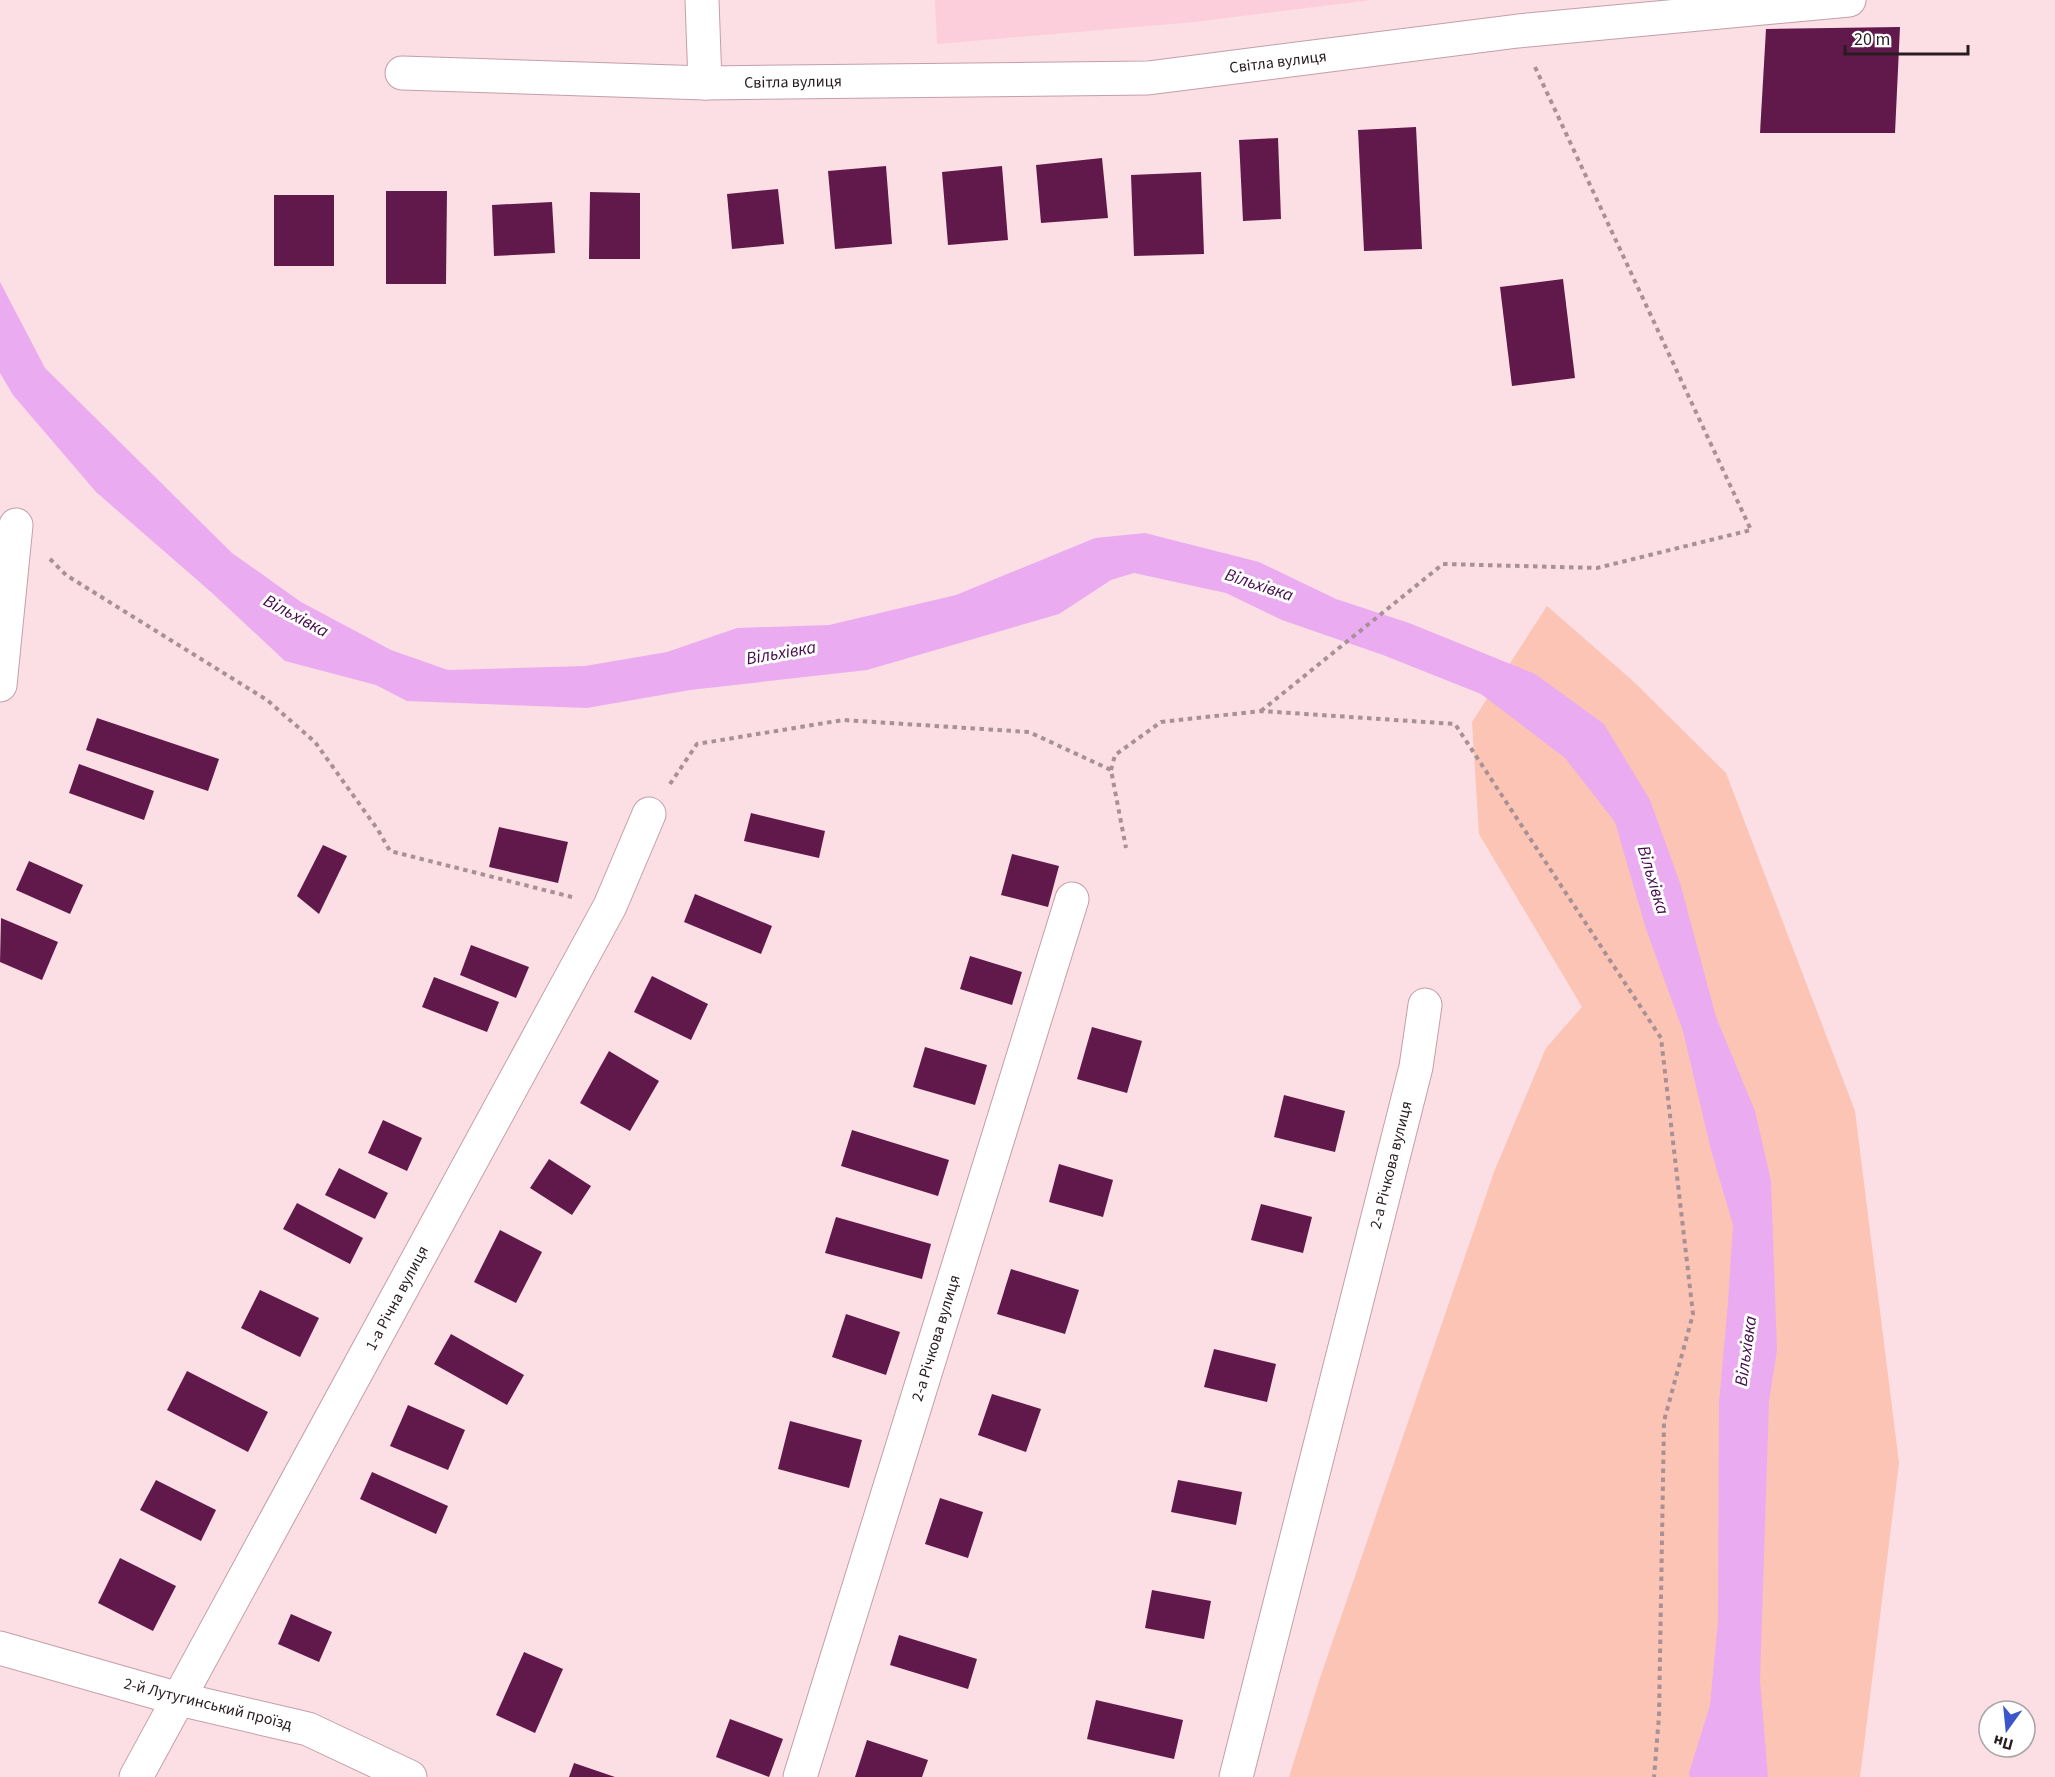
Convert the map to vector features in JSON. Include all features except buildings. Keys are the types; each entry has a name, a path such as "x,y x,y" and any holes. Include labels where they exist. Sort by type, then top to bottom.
{"street":[{"path":"702,0 705,83"},
{"name":"Світла вулиця","path":"402,73 705,83 1148,78 1518,31 1849,0"},
{"path":"0,685 16,525"},
{"name":"1-а Річна вулиця","path":"136,1777 610,906 649,814"},
{"name":"2-а Річкова вулиця","path":"800,1777 1072,899"},
{"name":"2-а Річкова вулиця","path":"1236,1777 1416,1067 1425,1005"},
{"name":"2-й Лутугинський проїзд","path":"0,1648 179,1699 308,1728 410,1777"}],"path":[{"path":"1261,711 1443,564 1597,568 1751,530 1518,31"},
{"path":"16,525 66,575 267,700 315,742 378,830 390,851 610,906"},
{"path":"1126,848 1111,770 1116,755 1161,722 1261,711 1455,724 1661,1038 1694,1314 1664,1421 1659,1716 1653,1777"},
{"path":"649,814 697,744 843,720 1029,732 1111,770"}],"shaded area":[{"path":"935,0 1372,0 1194,22 937,44"},
{"path":"1547,606 1633,681 1726,773 1855,1111 1899,1463 1860,1777 1289,1777 1320,1678 1494,1172 1546,1048 1582,1007 1479,834 1472,722"}],"water":[{"name":"Вільхівка","path":"0,282 45,368 232,553 301,602 391,650 448,670 585,666 667,652 737,628 829,625 956,595 1095,538 1145,533 1259,562 1336,599 1409,623 1535,674 1604,724 1650,800 1680,883 1716,1017 1755,1111 1771,1181 1777,1350 1769,1401 1760,1680 1768,1777 1690,1777 1689,1773 1710,1705 1718,1621 1719,1403 1733,1225 1711,1150 1683,1031 1646,929 1615,822 1565,758 1481,694 1383,655 1282,620 1226,593 1134,573 1111,580 1059,614 867,670 690,690 587,708 407,701 376,685 285,661 211,592 96,492 13,395 0,373"}]}
